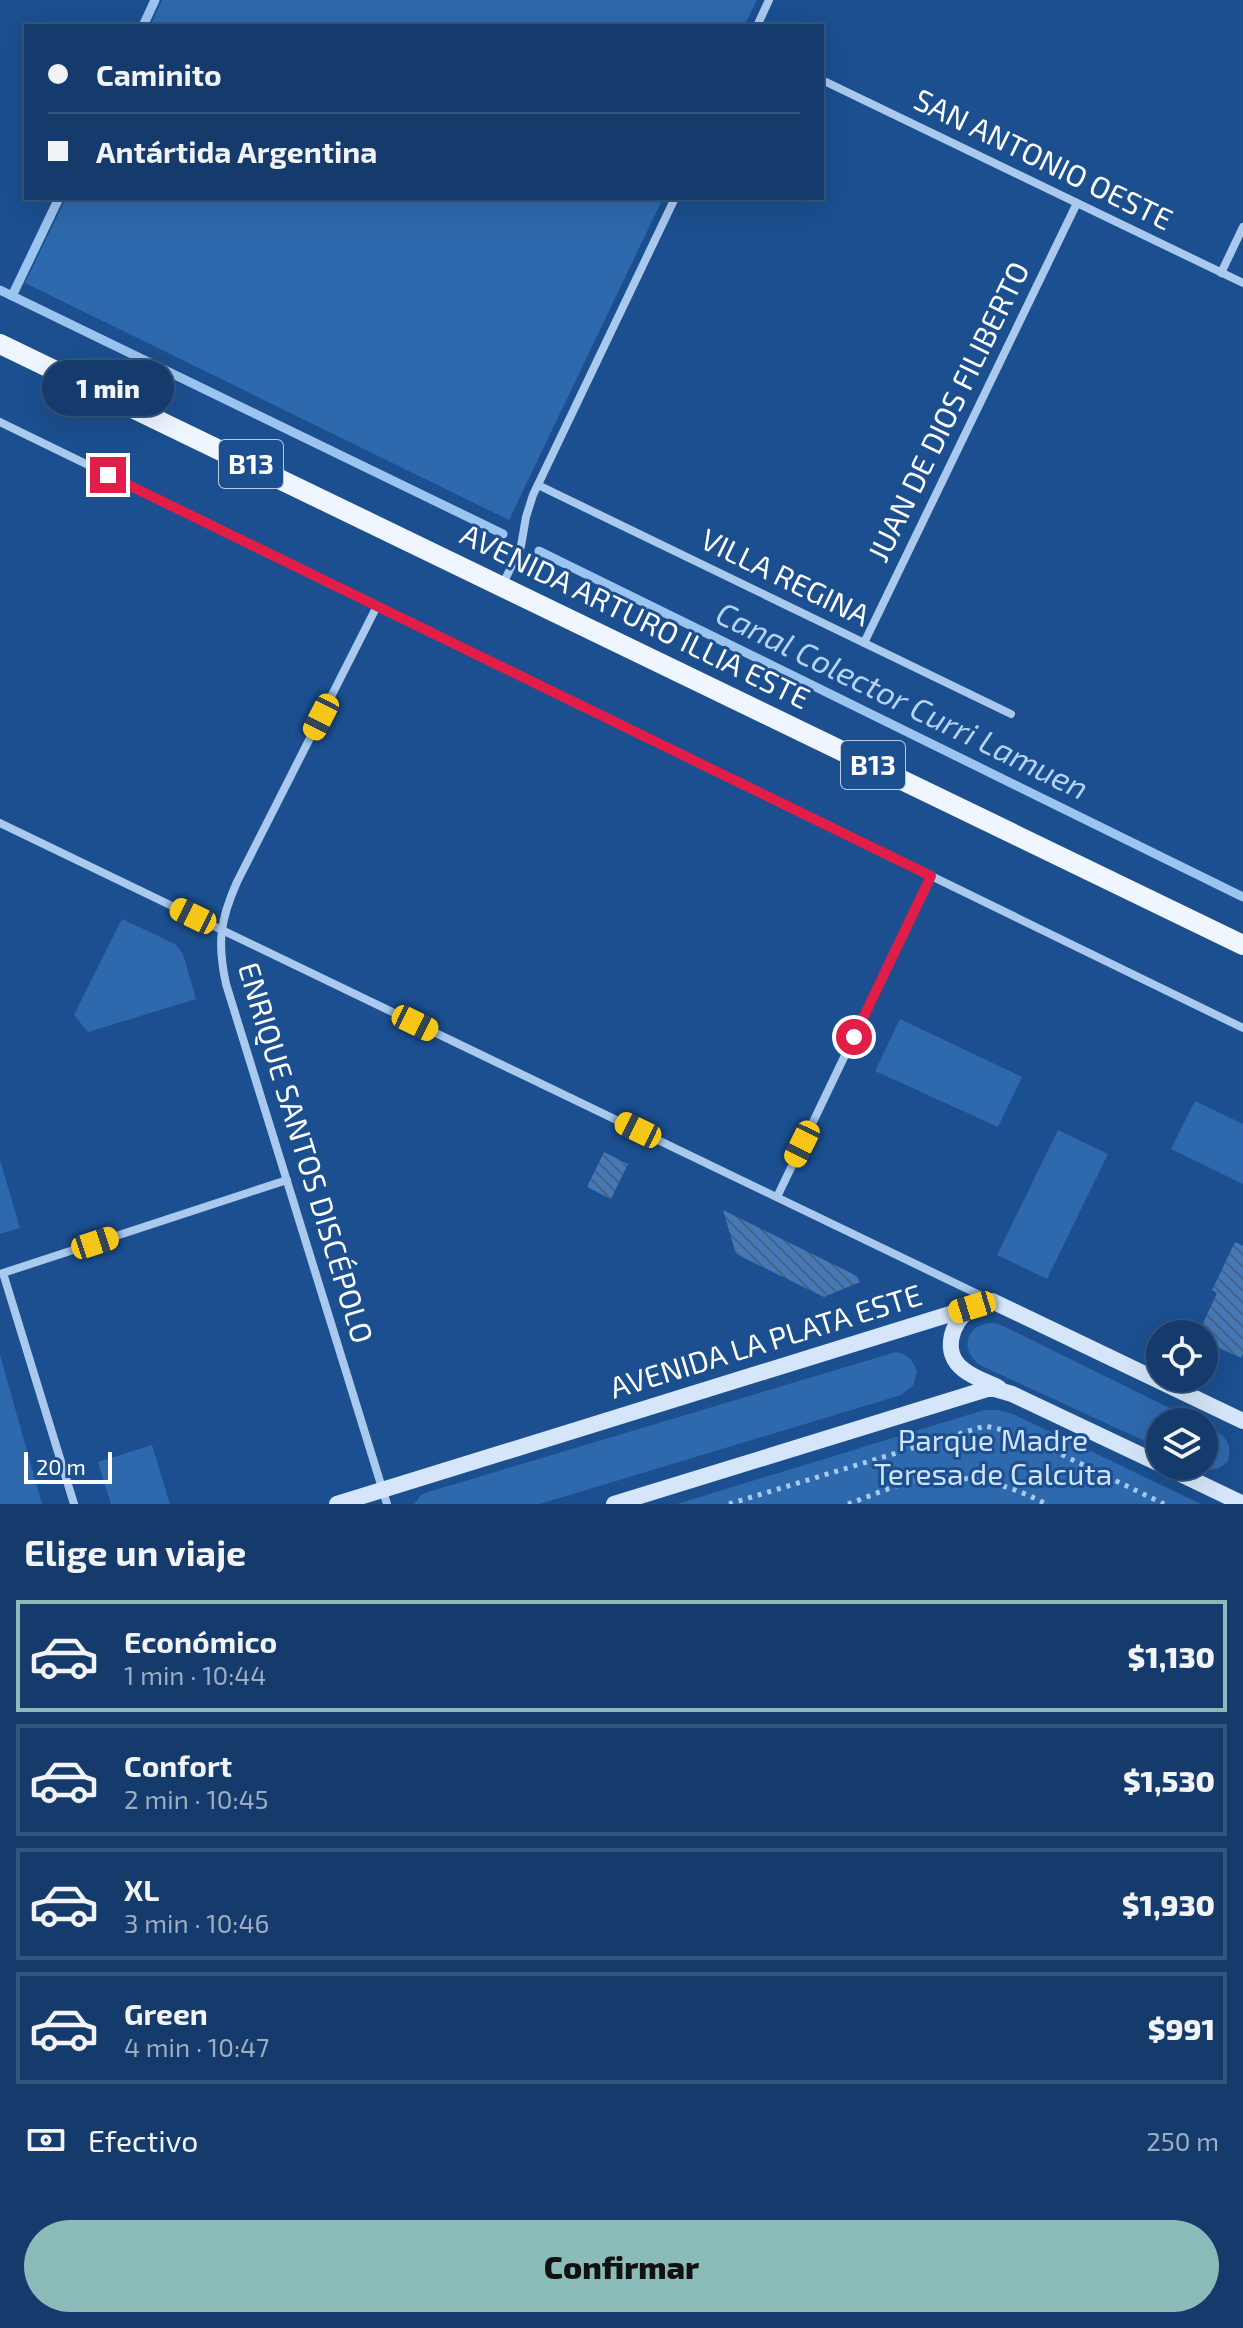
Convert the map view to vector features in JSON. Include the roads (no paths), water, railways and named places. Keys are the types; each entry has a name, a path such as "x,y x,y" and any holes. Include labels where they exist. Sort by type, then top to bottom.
{"main road":[{"name":"AVENIDA ARTURO ILLIA ESTE","path":"0,344 1243,945"},
{"name":"AVENIDA LA PLATA ESTE","path":"337,1504 385,1497 992,1301"},
{"path":"992,1301 1243,1421"},
{"path":"972,1307 962,1314 952,1332 950,1344 955,1361 968,1373 1146,1457"},
{"path":"614,1504 977,1392 995,1389 1012,1394"},
{"path":"1195,1480 1241,1501"}],"street":[{"path":"758,24 769,0"},
{"name":"SAN ANTONIO OESTE","path":"824,81 1243,283"},
{"path":"502,585 521,546 528,509 538,485 674,200"},
{"name":"JUAN DE DIOS FILIBERTO","path":"864,643 1077,203"},
{"path":"1221,273 1243,227"},
{"path":"0,422 1243,1028"},
{"name":"VILLA REGINA","path":"538,485 1011,714"},
{"name":"ENRIQUE SANTOS DISCÉPOLO","path":"377,606 237,882 220,929 226,984 385,1497"},
{"path":"0,823 992,1301"},
{"path":"777,1197 931,876"},
{"path":"74,1504 3,1273 287,1180"}],"waterway":[{"path":"144,24 155,0"},
{"path":"12,296 58,200"},
{"name":"Canal Colector Curri Lamuen","path":"0,290 503,534"},
{"name":"Canal Colector Curri Lamuen","path":"539,551 1243,897"}],"park label":[{"name":"Parque Madre Teresa de Calcuta","path":"993,1458"}]}
